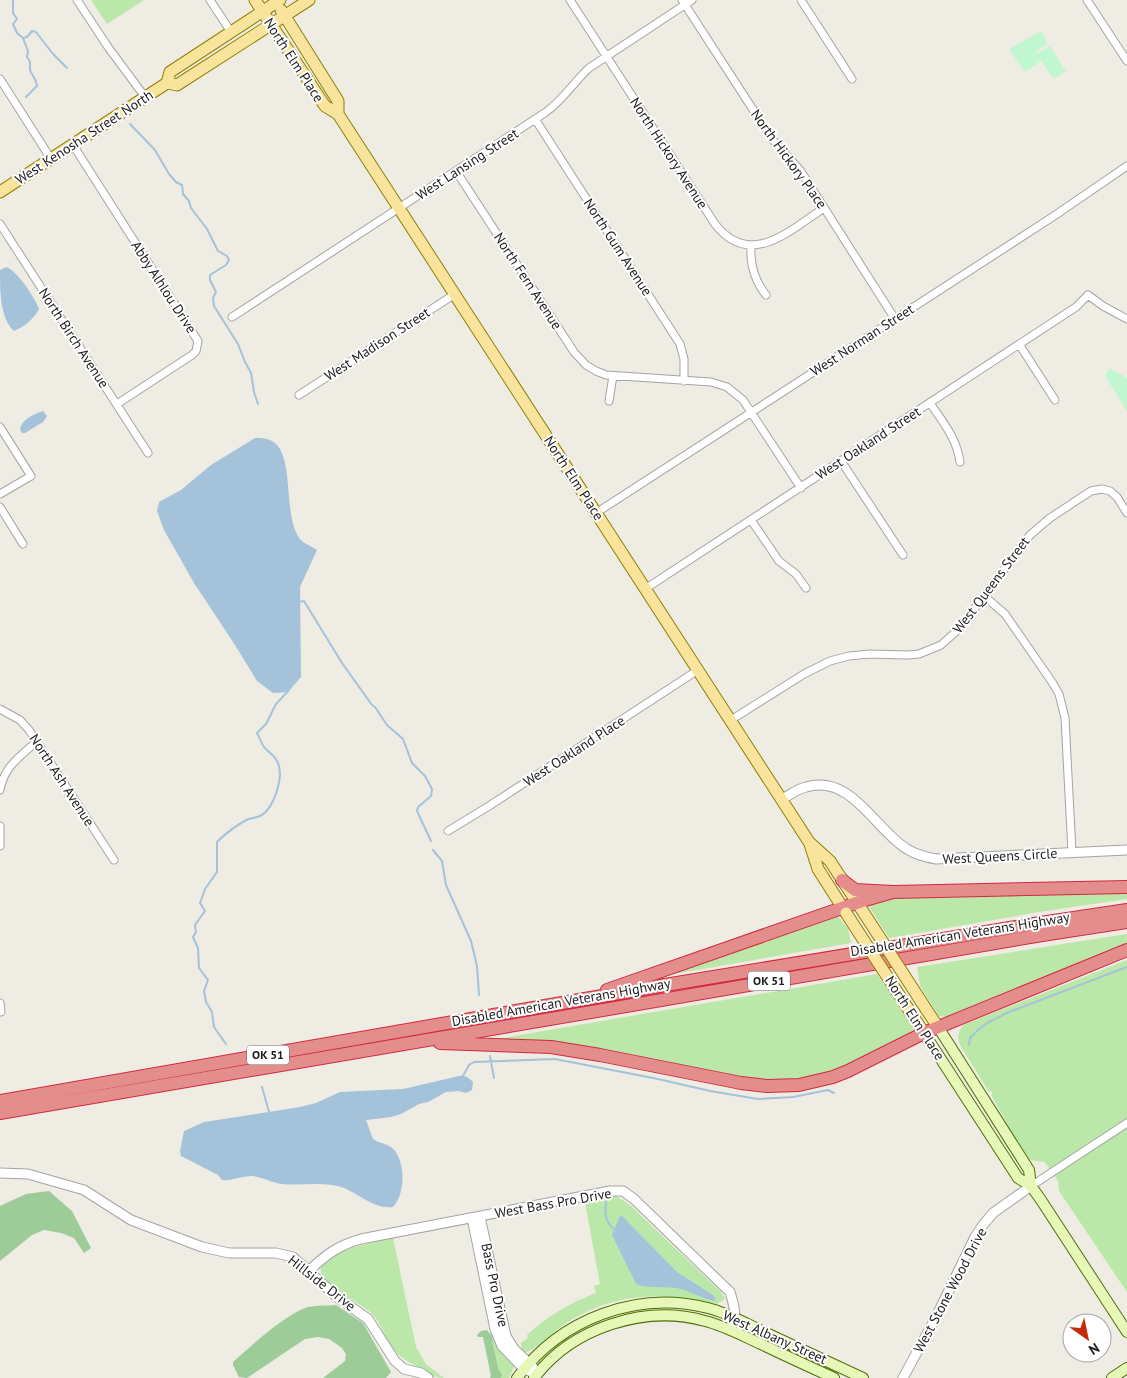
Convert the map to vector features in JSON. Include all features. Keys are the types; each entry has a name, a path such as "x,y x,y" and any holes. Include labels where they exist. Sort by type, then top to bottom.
{"highway":[{"path":"842,880 855,890 893,892 1127,887"},
{"path":"575,1001 859,906 893,892"},
{"name":"Disabled American Veterans Highway","path":"0,1101 575,1001 1127,910"},
{"name":"Disabled American Veterans Highway","path":"0,1113 1127,922"},
{"path":"412,1042 551,1047 600,1055 741,1084 783,1086 799,1084 833,1077 865,1064 924,1032 1127,950"}],"main road":[{"name":"North Elm Place","path":"255,0 325,106 338,114 810,842 830,861 1029,1170 1032,1186 1127,1332"},
{"name":"West Kenosha Street North","path":"167,83 177,85 309,0"},
{"name":"West Kenosha Street North","path":"0,192 167,83 170,72 277,1"},
{"name":"North Elm Place","path":"277,1 338,100 338,114"},
{"name":"North Elm Place","path":"810,842 818,869 1018,1178 1032,1186"},
{"name":"West Albany Street","path":"517,1378 560,1335 589,1318 621,1307 647,1303 678,1303 709,1308 735,1318 863,1378"},
{"name":"West Albany Street","path":"536,1376 548,1361 571,1343 617,1322 646,1316 672,1316 704,1320 834,1378"},
{"path":"1112,1378 1127,1368"}],"street":[{"path":"77,0 145,98"},
{"path":"210,0 231,32"},
{"name":"North Hickory Avenue","path":"570,0 715,224 732,241 751,246"},
{"name":"West Lansing Street","path":"232,317 556,105 584,72 684,2 692,0"},
{"path":"801,0 852,79"},
{"path":"1088,0 1127,61"},
{"name":"North Hickory Place","path":"684,2 772,139 796,166 895,319"},
{"path":"0,79 51,159"},
{"name":"North Gum Avenue","path":"535,119 680,344 684,359 684,381"},
{"name":"Abby Alhlou Drive","path":"72,144 198,341 196,351 117,404"},
{"name":"West Norman Street","path":"596,513 1054,216 1127,166"},
{"name":"North Fern Avenue","path":"456,171 581,361 600,373 613,376 716,383 728,387 740,396 752,412 801,488"},
{"path":"766,295 755,277 750,256 751,246 773,241 824,208"},
{"name":"North Birch Avenue","path":"0,224 148,453"},
{"name":"West Madison Street","path":"299,394 455,294"},
{"name":"West Oakland Street","path":"646,589 1076,307 1088,295 1103,306 1127,319"},
{"path":"1019,344 1055,400"},
{"path":"609,401 613,376"},
{"path":"930,402 957,445 960,462"},
{"path":"0,427 31,476 0,494"},
{"path":"842,461 903,555"},
{"name":"West Queens Street","path":"730,720 804,674 830,662 858,655 908,655 934,649 954,635 1018,548 1034,530 1093,490 1102,489 1110,491 1117,497 1127,513"},
{"path":"0,507 23,544"},
{"path":"751,520 778,561 796,574 806,588"},
{"path":"984,596 1005,614 1059,694 1065,718 1072,852"},
{"name":"West Oakland Place","path":"448,831 698,670"},
{"name":"North Ash Avenue","path":"0,709 24,723 114,860"},
{"path":"0,790 11,765 37,741"},
{"name":"West Queens Circle","path":"782,799 799,789 814,785 840,789 857,802 897,842 908,850 936,859 1127,850"},
{"path":"0,826 0,846"},
{"path":"0,1003 1,1012"},
{"name":"West Stone Wood Drive","path":"903,1378 983,1224 993,1213 1127,1123"},
{"name":"Hillside Drive","path":"0,1173 28,1174 84,1190 131,1220 202,1247 229,1253 268,1252 293,1257 337,1297 368,1319 389,1354 404,1369 421,1373 428,1378"},
{"name":"West Bass Pro Drive","path":"309,1271 323,1257 346,1244 610,1191 623,1191 634,1199 730,1292 735,1318"},
{"name":"Bass Pro Drive","path":"476,1218 506,1336 536,1376"},
{"path":"730,1330 735,1318"},
{"path":"404,1369 410,1378"}],"green space":[{"path":"91,0 144,0 107,24"},
{"path":"1041,31 1048,44 1036,51 1037,54 1050,46 1066,71 1054,79 1041,61 1025,72 1009,49"},
{"path":"1110,368 1127,378 1127,411 1105,376"},
{"path":"1127,893 1127,899 889,938 866,902 890,898"},
{"path":"837,915 848,929 851,943 663,976"},
{"path":"1127,934 1127,948 946,1017 939,1016 920,986 917,967"},
{"path":"1127,960 1127,1292 1059,1191 1058,1181 1046,1164 1030,1160 1020,1147 991,1095 993,1094 991,1091 989,1092 960,1045 958,1037 963,1025"},
{"path":"877,974 914,1030 844,1066 807,1077 767,1080 733,1076 501,1041 502,1038"},
{"path":"49,1191 72,1211 91,1248 84,1253 74,1238 44,1230 32,1235 0,1261 0,1206 26,1194"},
{"path":"614,1196 631,1206 721,1292 725,1299 717,1304 697,1300 658,1297 620,1300 583,1313 565,1324 533,1349 524,1353 521,1351 521,1343 528,1338 527,1335 535,1328 559,1311 596,1293 594,1286 600,1284 585,1202"},
{"path":"393,1238 416,1347 426,1364 444,1378 432,1375 407,1361 395,1351 378,1321 370,1312 332,1286 322,1274 321,1268 332,1257 353,1248"},
{"path":"336,1305 363,1323 391,1372 386,1378 323,1378 345,1361 346,1354 342,1348 329,1339 318,1337 305,1339 247,1378 239,1377 233,1362 277,1325 305,1308"},
{"path":"487,1330 493,1337 498,1368 502,1375 501,1378 490,1378 483,1337 478,1337 477,1335 481,1331"},
{"path":"493,1337 503,1355 514,1366 509,1378 501,1378 502,1375 498,1369 492,1340"}],"water":[{"path":"6,267 20,279 39,309 28,322 14,331 9,326 2,304 0,270"},
{"path":"43,411 47,416 43,422 22,433 20,429 23,422 32,415"},
{"path":"255,438 268,439 279,447 287,472 292,520 296,533 303,542 317,550 300,587 301,677 288,692 273,693 257,681 194,583 164,530 157,511 159,502 181,490 211,465"},
{"path":"459,1076 467,1077 473,1082 472,1090 466,1093 458,1091 446,1092 401,1114 366,1120 373,1139 391,1147 396,1152 402,1167 403,1176 400,1194 393,1207 373,1204 337,1186 282,1184 252,1176 222,1180 218,1175 181,1156 180,1151 184,1131 204,1122 300,1107 316,1103 340,1092 403,1089"},
{"path":"620,1216 677,1272 713,1295 715,1301 676,1288 649,1287 636,1284 612,1235"}],"waterway":[{"path":"13,0 13,13 17,19 13,24 17,33 23,38 27,37 32,31 36,32 67,68"},
{"path":"23,38 28,51 27,57 30,61 30,70 37,86 26,97"},
{"path":"130,124 155,150 169,174 176,182 182,185 183,194 189,201 191,208 207,229 218,251 227,256 229,260 226,265 210,275 210,280 216,292 213,298 214,306 238,344 251,373 258,404"},
{"path":"298,602 304,601 342,663 387,725 403,739 412,763 425,776 432,789 431,796 418,807 417,811 431,841"},
{"path":"226,1044 214,1027 212,1012 206,1002 204,991 208,980 199,968 198,948 193,937 196,932 195,925 205,911 200,903 205,889 217,872 217,842 248,819 260,816 274,799 279,783 279,767 276,759 263,745 257,733 266,724 276,704 289,690"},
{"path":"433,850 442,861 446,885 471,941 477,966 479,995"},
{"path":"969,1045 970,1038 979,1029 1009,1012 1127,967"},
{"path":"490,1056 494,1078"},
{"path":"463,1076 469,1065 474,1062 555,1059 758,1099 793,1097 828,1090 834,1093"},
{"path":"262,1087 269,1112"},
{"path":"607,1197 606,1219 614,1229"}]}
